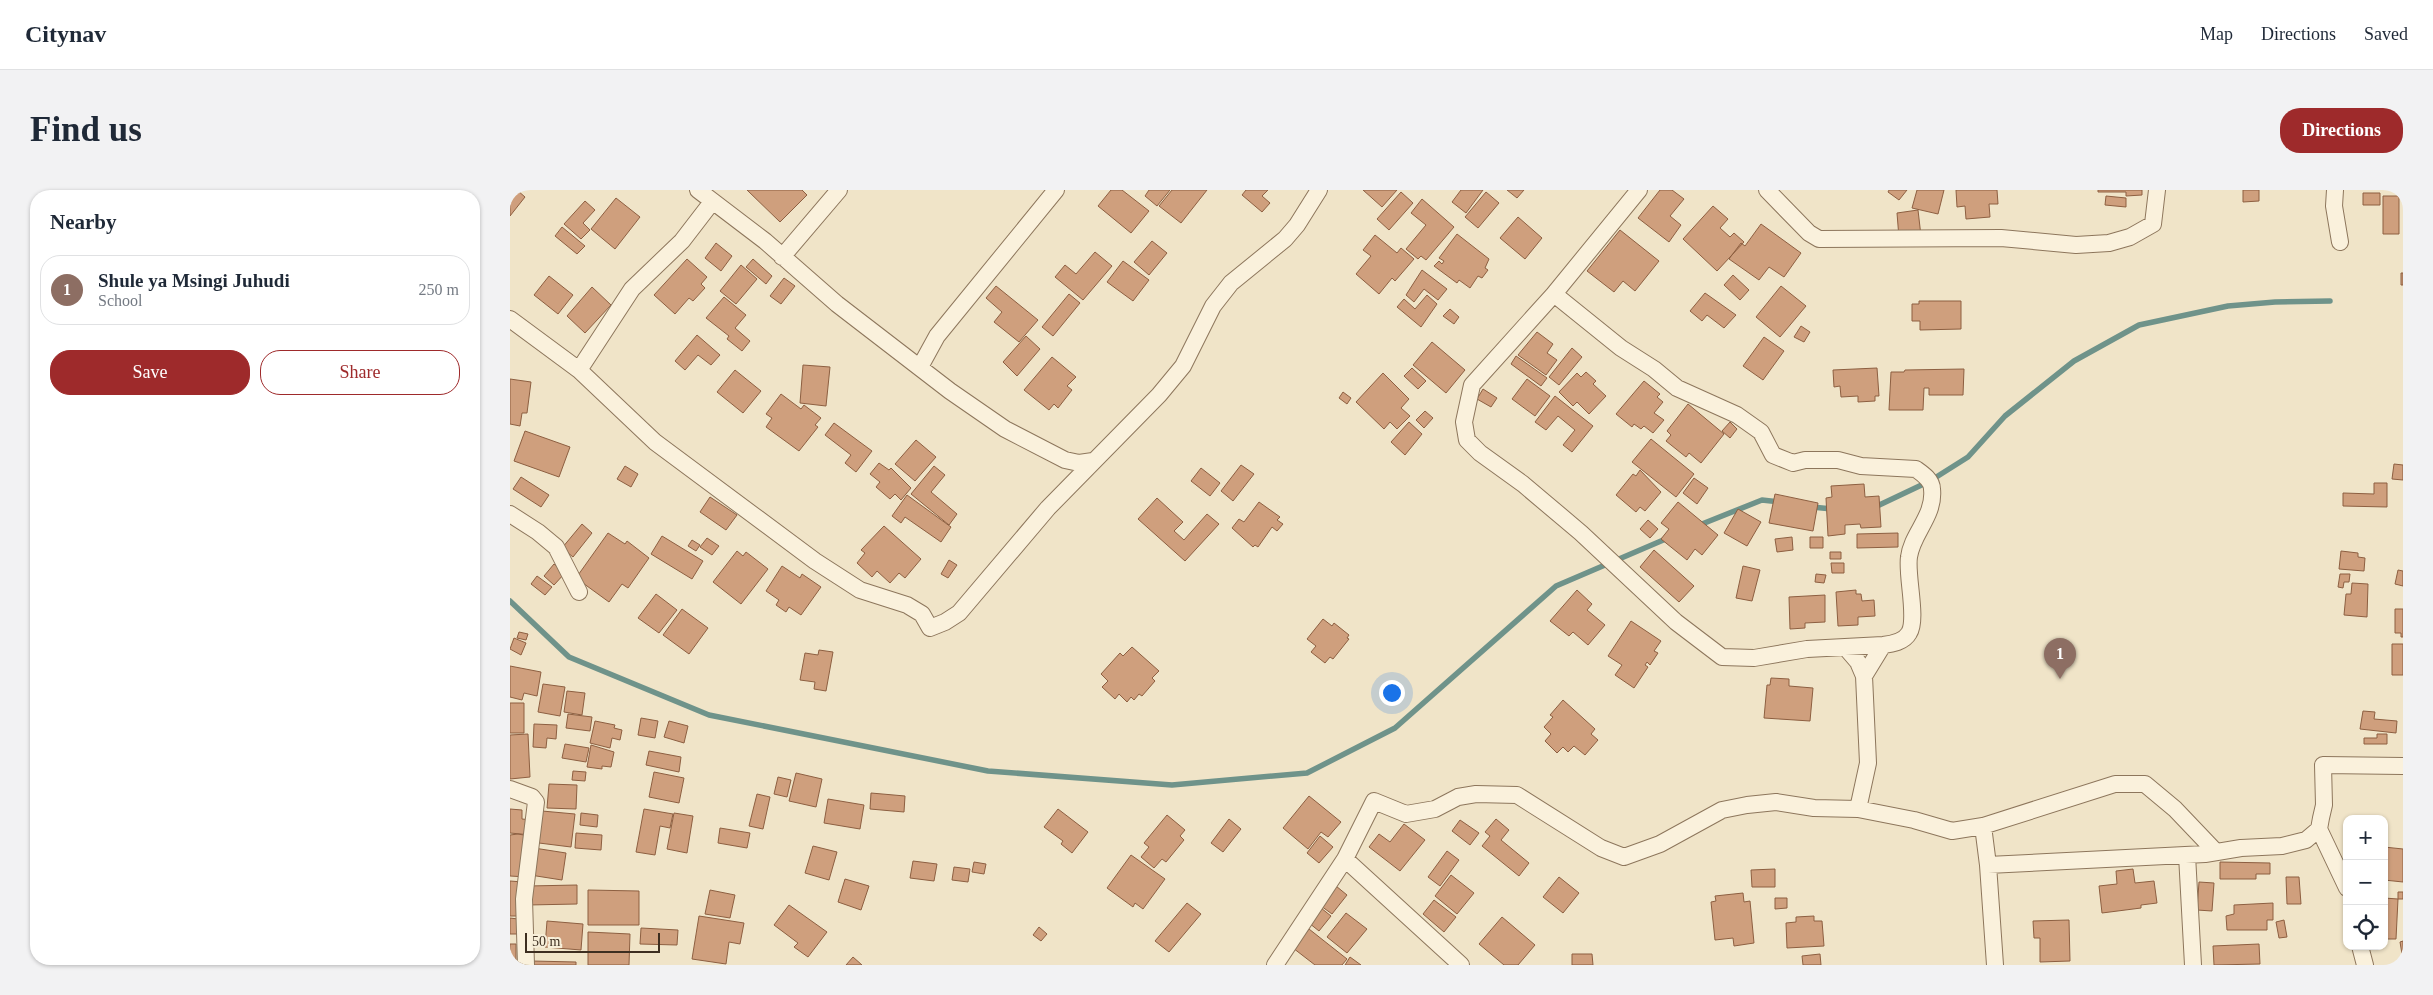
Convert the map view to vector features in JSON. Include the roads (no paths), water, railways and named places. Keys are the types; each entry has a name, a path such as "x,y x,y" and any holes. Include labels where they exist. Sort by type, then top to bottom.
{"street":[{"path":"698,190 837,304 1005,429 1065,460 1079,463 1093,461"},
{"path":"782,257 839,190"},
{"path":"920,367 937,336 1056,190"},
{"path":"510,319 579,370 655,442 816,561 860,590 907,605 922,614 930,628 960,613 1048,508 1164,389 1183,366 1213,306 1231,283 1285,239 1297,225 1319,190"},
{"path":"1554,294 1621,348 1654,369 1677,388 1737,415 1761,432 1774,455 1793,463 1805,460 1838,460 1861,466 1916,469 1930,481 1932,488 1930,507 1908,558 1912,621 1910,632 1894,644 1883,646 1806,649 1754,658 1722,657 1676,622 1581,533 1522,484 1480,453 1468,440 1464,422 1472,385 1554,294 1639,190"},
{"path":"1767,190 1809,233 1819,239 2001,238 2076,245 2109,243 2130,237 2153,224 2157,190"},
{"path":"2336,190 2334,206 2340,242"},
{"path":"579,370 632,289 682,241 712,202"},
{"path":"510,514 538,532 556,547 579,592"},
{"path":"1864,676 1883,646"},
{"path":"1846,648 1858,662 1864,676 1868,763 1858,809"},
{"path":"2343,880 2319,829 2324,805 2323,765 2403,766"},
{"path":"1275,965 1344,859 1374,801 1406,814 1435,809 1458,797 1476,794 1517,795 1600,848 1624,857 1660,844 1722,810 1747,805 1776,802 1814,808 1858,809 1914,820 1952,832 1983,826 2115,784 2145,784 2175,809 2216,852"},
{"path":"510,790 532,797 536,802 524,899 526,965"},
{"path":"1983,826 1988,865 1995,965"},
{"path":"1988,865 2187,855 2282,846 2306,840 2319,829"},
{"path":"2187,855 2193,965"},
{"path":"1344,859 1461,965"},
{"path":"2361,950 2365,965"}],"waterway":[{"path":"1873,508 1930,481 1968,457 2005,416 2074,361 2139,325 2228,306 2275,302 2330,301"},
{"path":"1697,526 1762,500 1780,502"},
{"path":"1812,507 1832,509"},
{"path":"510,601 569,657 709,715 988,771 1172,785 1307,773 1395,728 1556,586 1668,538"}],"place":[{"name":"Shule ya Msingi Juhudi","path":"2060,679"}]}
